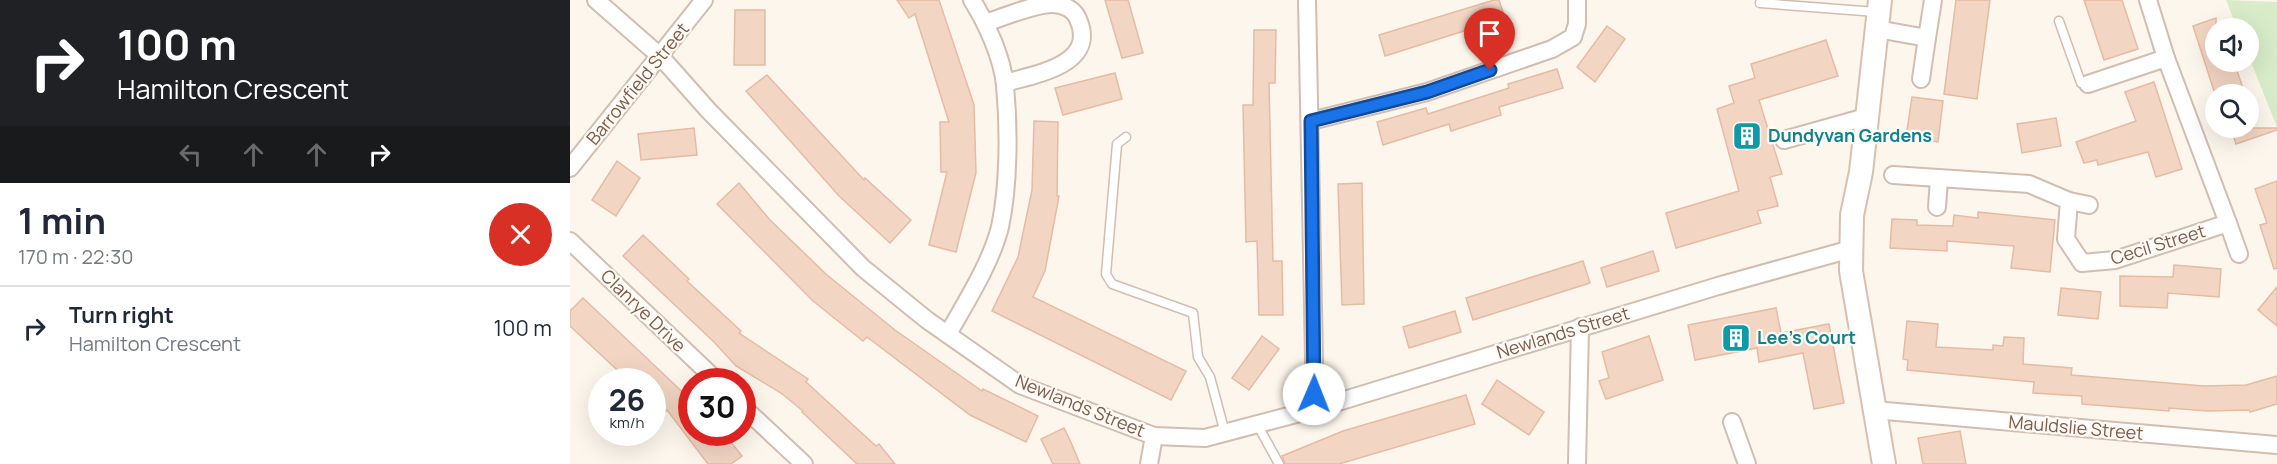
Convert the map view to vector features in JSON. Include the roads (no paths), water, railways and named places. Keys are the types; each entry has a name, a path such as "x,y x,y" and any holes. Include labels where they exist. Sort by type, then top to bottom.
{"main road":[{"path":"1878,14 1861,172 1852,215 1851,271 1884,464"}],"street":[{"name":"Newlands Street","path":"596,0 661,57 713,116 863,268 1020,386 1154,436 1204,438 1315,409 1580,327 1851,249"},
{"name":"Barrowfield Street","path":"570,168 705,0"},
{"path":"948,334 975,287 999,228 1006,159 1005,83 985,23 972,0"},
{"path":"1307,0 1315,409"},
{"path":"1311,121 1427,92 1552,49 1573,37 1577,24 1576,0"},
{"path":"1921,79 1933,0"},
{"name":"Cecil Street","path":"2148,0 2166,58 2240,254"},
{"path":"985,23 1050,4 1064,6 1075,13 1080,25 1084,41 1078,52 1064,63 1005,83"},
{"path":"1878,14 1928,38"},
{"path":"2088,84 2166,58"},
{"path":"1784,140 1866,117"},
{"path":"1893,175 2029,184 2069,201 2089,206"},
{"path":"1936,207 1939,179"},
{"name":"Cecil Street","path":"2069,201 2066,239 2082,263 2115,260 2228,223"},
{"name":"Clanrye Drive","path":"570,241 703,368"},
{"path":"1577,464 1580,327"},
{"name":"Mauldslie Street","path":"1874,410 2277,445"},
{"path":"756,419 804,464"},
{"path":"1732,422 1747,464"},
{"path":"1149,464 1154,436"}],"lane":[{"path":"1760,3 1878,14"},
{"path":"2059,21 2081,83 2088,84"},
{"path":"1126,136 1118,144 1106,274 1112,284 1193,313 1198,357 1210,376 1225,433"},
{"path":"1257,424 1279,464"}],"place":[{"name":"Dundyvan Gardens","path":"1747,136"},
{"name":"Lee's Court","path":"1736,338"}]}
